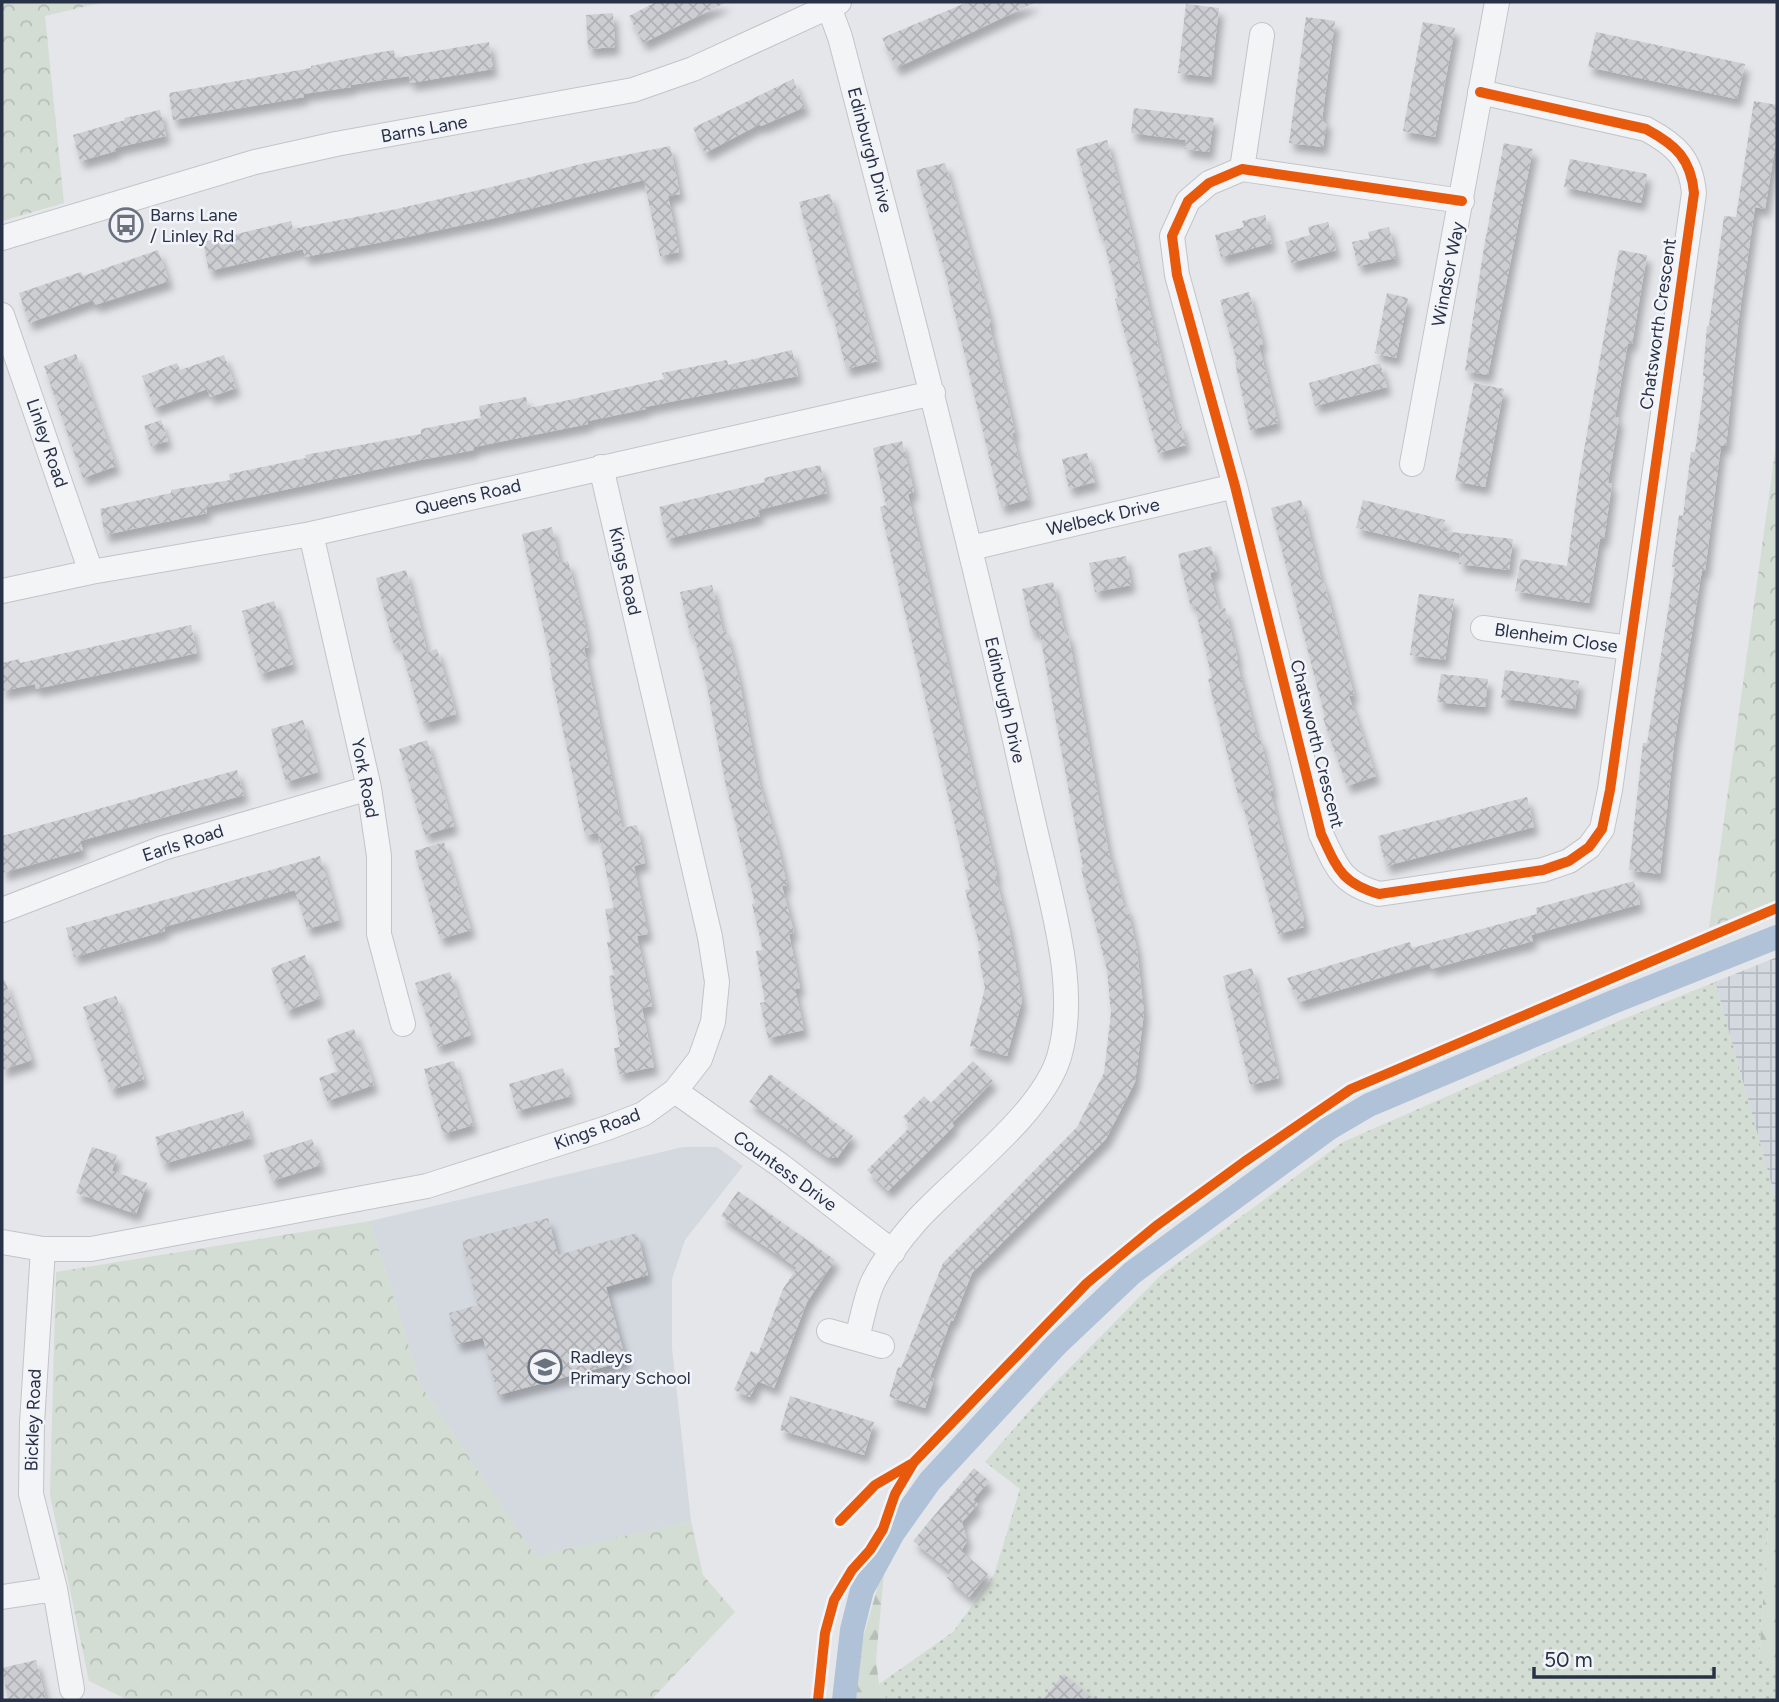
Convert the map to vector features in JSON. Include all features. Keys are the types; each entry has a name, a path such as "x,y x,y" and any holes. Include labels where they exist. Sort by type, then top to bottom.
{"street":[{"name":"Windsor Way","path":"1412,464 1497,2"},
{"name":"Barns Lane","path":"2,238 255,162 336,144 634,90 693,69 834,4"},
{"name":"Edinburgh Drive","path":"834,4 840,37 971,548 1052,904 1065,976 1066,1021 1059,1060 1044,1087 1022,1117 916,1222 872,1284 857,1338"},
{"path":"1260,34 1242,169 1462,201"},
{"name":"Chatsworth Crescent","path":"1242,169 1209,183 1188,201 1172,236 1177,275 1235,486 1321,834 1335,864 1357,887 1379,894 1543,870 1569,861 1589,847 1602,829 1605,816 1694,193 1692,175 1685,159 1664,139 1646,130 1480,93"},
{"name":"Linley Road","path":"2,315 91,572"},
{"name":"Queens Road","path":"2,591 91,572 311,534 933,393"},
{"name":"Kings Road","path":"2,1242 43,1249 103,1247 427,1186 643,1114 675,1091 701,1059 713,1022 718,982 710,937 601,467"},
{"name":"Welbeck Drive","path":"971,548 1235,486"},
{"name":"York Road","path":"311,534 369,788 379,856 379,934 403,1024"},
{"name":"Blenheim Close","path":"1483,628 1629,648"},
{"name":"Earls Road","path":"2,910 163,848 369,788"},
{"name":"Countess Drive","path":"675,1091 894,1252"},
{"name":"Bickley Road","path":"43,1249 32,1423 31,1494 55,1589 72,1689"},
{"path":"829,1331 882,1346"},
{"path":"2,1597 55,1589"}],"shaded area":[{"path":"1777,957 1777,1204 1715,982"},
{"name":"Radleys Primary School","path":"683,1147 717,1147 743,1166 685,1240 672,1279 672,1348 691,1521 535,1557 421,1386 370,1221"}],"green space":[{"path":"2,2 104,2 45,16 64,203 2,221"},
{"path":"1777,438 1777,900 1709,928"},
{"path":"1715,982 1777,1204 1777,1395 1759,1659 1777,1666 1777,1700 887,1700 879,1684 953,1632 994,1575 1020,1489 985,1462 1045,1393 1161,1275 1343,1142 1621,1020"},
{"path":"370,1221 421,1386 535,1556 691,1521 703,1575 735,1612 651,1700 128,1700 89,1681 50,1495 56,1272"},
{"path":"1777,1395 1777,1666 1759,1660"},
{"path":"885,1562 876,1660 879,1684 887,1700 850,1700 849,1686"}],"building":[{"path":"656,2 727,2 643,43 629,16"},
{"path":"968,2 1036,2 896,68 882,38"},
{"path":"1186,4 1219,8 1211,77 1178,73"},
{"path":"613,13 615,47 588,49 586,15"},
{"path":"1306,17 1335,21 1322,120 1327,120 1323,147 1289,143"},
{"path":"1423,22 1455,28 1435,137 1403,131"},
{"path":"1596,32 1745,64 1737,99 1588,67"},
{"path":"489,42 493,69 410,83 409,76 351,85 303,94 304,97 173,120 169,93 394,50 395,58"},
{"path":"793,79 805,107 761,126 760,124 705,153 693,128"},
{"path":"1754,101 1777,105 1777,136 1765,209 1755,207 1739,318 1726,446 1721,446 1705,571 1702,570 1674,744 1660,874 1629,870 1643,743 1647,743 1675,567 1672,567 1679,515 1683,516 1691,452 1695,452 1705,376 1707,326 1724,216 1736,217"},
{"path":"1134,108 1214,118 1209,152 1185,149 1186,140 1131,133"},
{"path":"160,110 166,136 115,148 116,151 80,161 73,135 125,120 124,118"},
{"path":"1107,140 1177,425 1181,424 1186,445 1158,453 1115,299 1118,298 1102,234 1100,235 1076,149"},
{"path":"1504,143 1533,149 1488,375 1465,371 1484,247"},
{"path":"670,146 680,194 668,196 679,252 660,256 644,180 402,238 305,257 303,249 209,271 203,242 291,221 293,229 392,210 581,164"},
{"path":"1570,159 1647,174 1641,203 1564,187"},
{"path":"945,163 991,322 989,323 1015,433 1012,433 1029,499 1001,507 944,268 916,170"},
{"path":"830,194 878,361 846,369 831,307 828,308 799,202"},
{"path":"1265,215 1272,243 1221,257 1215,235 1244,227 1242,221"},
{"path":"1328,222 1336,250 1291,263 1285,242 1310,235 1308,227"},
{"path":"1389,227 1396,258 1358,266 1352,242 1370,238 1368,232"},
{"path":"158,250 169,281 95,305 93,300 29,323 19,293 81,272 83,276"},
{"path":"1619,250 1647,255 1632,344 1628,343 1615,417 1619,418 1608,483 1612,484 1604,539 1600,539 1589,603 1515,591 1521,559 1567,566 1579,479"},
{"path":"1249,292 1263,344 1259,345 1278,423 1250,430 1235,362 1237,361 1220,300"},
{"path":"1387,293 1408,298 1396,358 1375,353"},
{"path":"792,350 798,376 645,407 646,409 588,421 588,424 474,447 474,450 206,507 207,513 105,535 100,509 171,493 171,490 230,480 229,474 306,458 305,455 421,434 421,429 481,418 479,406 526,397 528,408 664,379 662,373 727,360 728,365"},
{"path":"76,354 116,466 83,478 44,366"},
{"path":"224,355 236,388 210,397 207,389 154,408 142,376 177,363 180,370"},
{"path":"1380,363 1387,387 1315,406 1309,383"},
{"path":"1474,383 1504,389 1485,487 1455,481"},
{"path":"161,420 168,441 151,446 144,426"},
{"path":"902,441 914,492 908,494 1009,928 1022,1001 1007,1056 970,1046 985,988 978,951 981,951 965,890 970,889 880,507 886,505 873,448"},
{"path":"1087,453 1095,482 1069,489 1062,459"},
{"path":"820,465 827,493 758,510 760,516 667,539 659,507 765,482 764,478"},
{"path":"1301,500 1354,695 1349,696 1376,776 1347,786 1323,718 1325,717 1271,508"},
{"path":"1363,500 1445,520 1442,531 1513,539 1509,570 1459,564 1460,553 1356,528"},
{"path":"552,527 560,563 568,561 584,622 589,647 584,648 622,828 637,825 645,863 634,866 648,934 637,936 652,1006 642,1008 654,1067 619,1074 614,1048 620,1047 609,976 614,975 607,942 611,941 605,909 614,908 598,833 585,835 522,534"},
{"path":"1211,546 1217,571 1210,573 1219,610 1225,608 1236,660 1257,738 1260,738 1273,791 1270,791 1304,919 1304,927 1278,934 1241,798 1239,799 1208,679 1212,678 1194,603 1190,604 1178,554"},
{"path":"1126,556 1131,585 1095,592 1089,563"},
{"path":"406,570 427,652 437,649 456,714 423,724 399,642 393,643 376,578"},
{"path":"1053,582 1065,634 1068,633 1108,849 1124,907 1127,907 1137,950 1144,1013 1135,1082 1106,1139 972,1273 930,1377 934,1379 925,1408 889,1397 898,1367 901,1368 943,1263 1077,1127 1104,1073 1111,1013 1107,970 1081,868 1083,867 1039,630 1032,632 1022,589"},
{"path":"712,585 723,632 726,631 739,680 758,779 787,885 782,886 794,933 789,934 800,988 795,989 804,1030 768,1038 760,1003 765,1002 756,951 763,950 752,904 755,903 725,781 706,682 680,592"},
{"path":"1419,594 1454,599 1445,660 1410,655"},
{"path":"274,601 293,664 260,674 242,611"},
{"path":"191,625 197,653 36,689 35,684 2,691 2,663 19,659 20,663"},
{"path":"1505,670 1579,681 1575,709 1501,698"},
{"path":"1441,674 1488,679 1485,707 1437,702"},
{"path":"303,720 318,772 286,782 271,729"},
{"path":"427,740 454,826 425,835 399,749"},
{"path":"237,770 244,795 80,841 83,850 2,873 2,836"},
{"path":"1527,797 1534,827 1386,866 1378,836"},
{"path":"444,842 471,930 440,939 414,851"},
{"path":"320,856 339,920 307,929 295,890 164,927 165,931 74,957 66,928"},
{"path":"1634,881 1640,904 1531,935 1533,941 1431,969 1430,963 1299,1002 1287,978 1410,942 1412,948 1537,914 1536,908"},
{"path":"305,955 320,998 287,1011 271,968"},
{"path":"1252,968 1279,1078 1250,1085 1223,976"},
{"path":"450,972 471,1035 437,1047 415,983"},
{"path":"5,980 32,1060 2,1070 2,981"},
{"path":"116,996 144,1079 111,1090 83,1007"},
{"path":"354,1029 374,1085 327,1101 319,1078 338,1071 327,1039"},
{"path":"454,1061 473,1125 443,1134 424,1069"},
{"path":"973,1061 993,1081 952,1123 954,1126 888,1191 867,1170 911,1126 903,1117 924,1096 931,1103"},
{"path":"563,1068 571,1096 517,1111 509,1084"},
{"path":"770,1074 853,1136 837,1158 829,1158 749,1102"},
{"path":"243,1111 251,1138 163,1164 155,1137"},
{"path":"312,1139 321,1165 272,1181 263,1155"},
{"path":"92,1147 117,1155 112,1171 147,1183 136,1214 76,1193"},
{"path":"738,1191 835,1260 807,1302 774,1388 758,1381 750,1397 734,1390 751,1351 758,1354 783,1289 797,1268 721,1216"},
{"path":"548,1218 558,1255 637,1233 648,1275 606,1287 626,1361 498,1395 483,1338 457,1344 449,1313 478,1305 462,1241"},
{"path":"790,1396 874,1422 864,1455 780,1430"},
{"path":"974,1468 989,1481 973,1500 978,1504 962,1522 967,1541 961,1551 988,1574 969,1597 947,1578 951,1572 913,1541"},
{"path":"36,1660 46,1700 8,1700 2,1668"},
{"path":"1064,1674 1095,1700 1042,1700"}],"waterway":[{"path":"844,1700 852,1630 862,1590 893,1533 930,1481 1056,1345 1132,1273 1328,1129 1369,1105 1613,1002 1777,937"}],"cycle path":[{"path":"1462,201 1242,169 1209,183 1188,201 1172,236 1177,275 1235,486 1321,834 1342,873 1356,885 1379,894 1543,870 1569,861 1589,847 1602,829 1610,790 1694,193 1689,171 1680,154 1666,141 1646,129 1480,92"},
{"path":"818,1700 825,1633 834,1600 852,1570 870,1550 883,1529 895,1494 914,1462 1087,1283 1156,1226 1351,1089 1777,908"},
{"path":"840,1521 875,1485 911,1464"}],"place":[{"name":"Barns Lane / Linley Rd","path":"126,225"},
{"name":"Radleys Primary School","path":"545,1367"}]}
